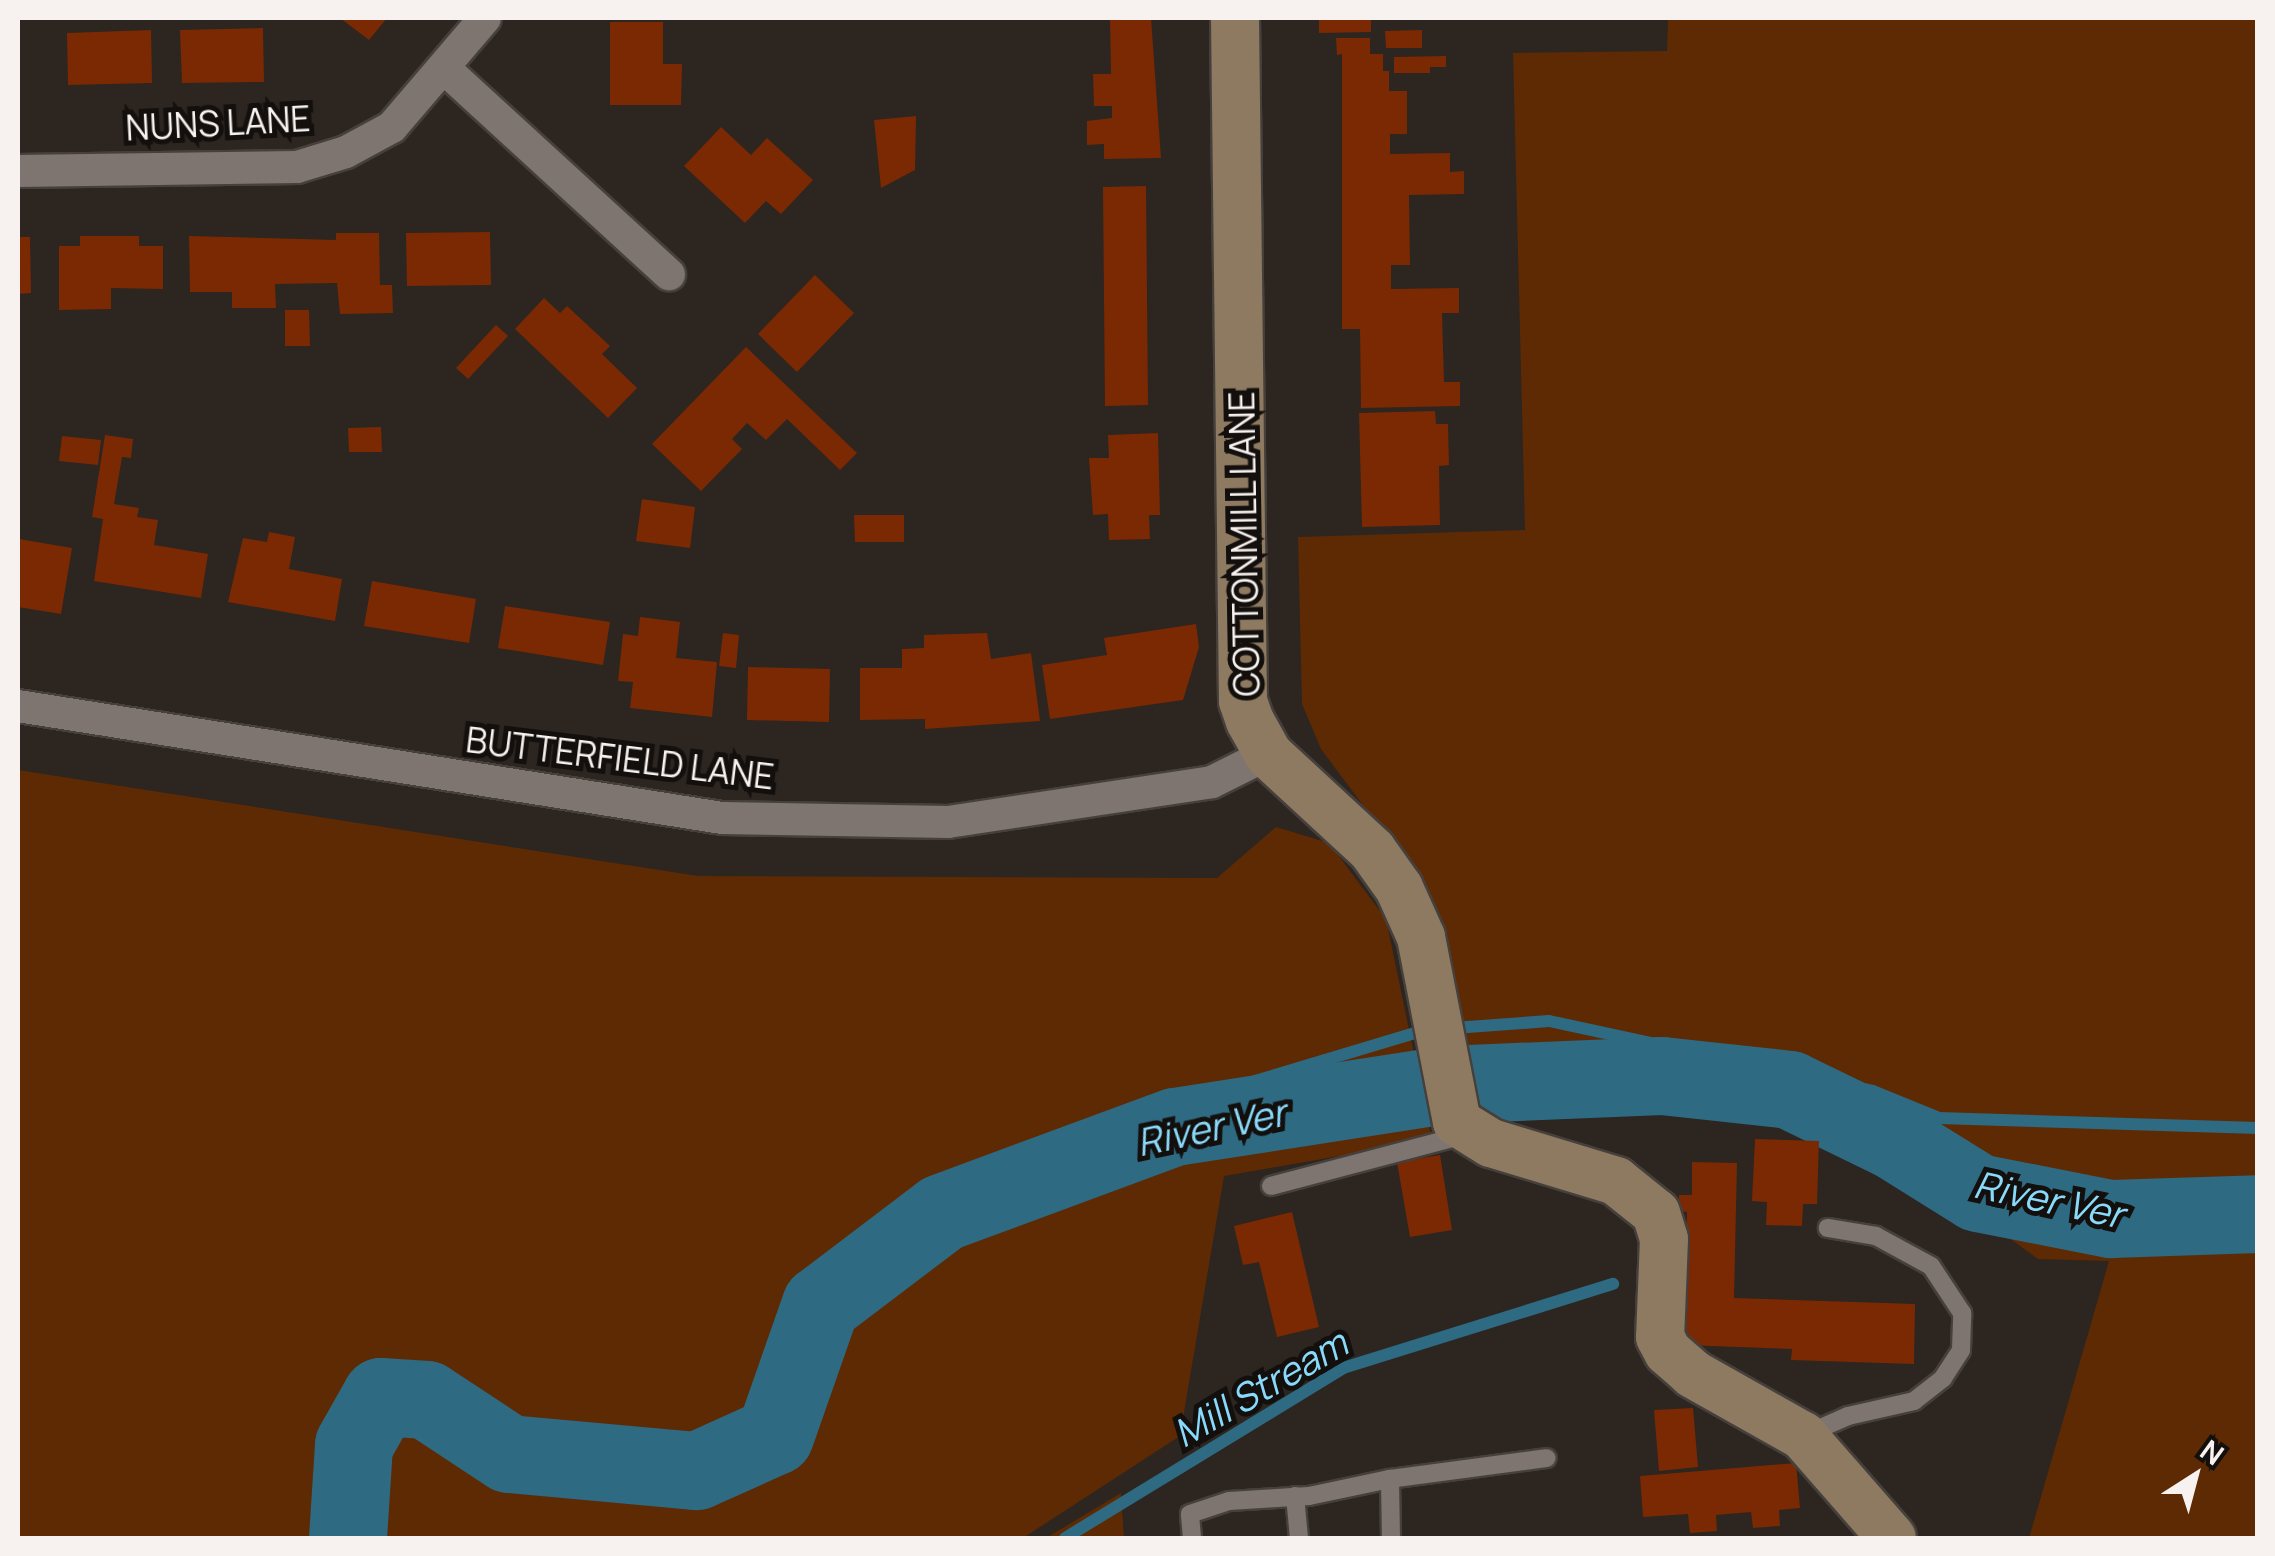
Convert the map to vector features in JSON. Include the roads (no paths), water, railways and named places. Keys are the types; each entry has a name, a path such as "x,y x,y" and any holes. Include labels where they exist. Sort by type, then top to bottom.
{"street":[{"name":"NUNS LANE","path":"18,171 297,166 346,152 392,128 446,70 485,18"},
{"name":"COTTONMILL LANE","path":"1236,18 1243,702 1268,754 1372,850 1399,888 1421,937 1442,1050 1462,1121"},
{"path":"446,70 669,274"},
{"name":"BUTTERFIELD LANE","path":"18,706 722,818 948,822 1212,782 1268,754"},
{"path":"1462,1121 1616,1181 1656,1213 1664,1239 1660,1337 1668,1352 1693,1374 1802,1436 1892,1538"}],"lane":[{"path":"1271,1186 1462,1121"},
{"path":"1802,1436 1848,1416 1914,1400 1943,1378 1961,1350 1962,1314 1931,1266 1876,1236 1828,1228"},
{"path":"1192,1538 1190,1514 1229,1502 1547,1458"},
{"path":"1390,1479 1391,1538"},
{"path":"1294,1496 1299,1538"}],"waterway":[{"path":"1454,1028 1549,1021 1873,1091 1939,1118 2258,1128"},
{"path":"1175,1127 1255,1081 1415,1033"},
{"name":"River Ver","path":"348,1538 354,1445 381,1397 427,1400 509,1454 697,1471 775,1436 821,1305 942,1213 1175,1127 1446,1085 1662,1076 1790,1090 1893,1140 1978,1193 2111,1219 2258,1214"},
{"name":"Mill Stream","path":"1065,1538 1343,1368 1613,1284"}]}
